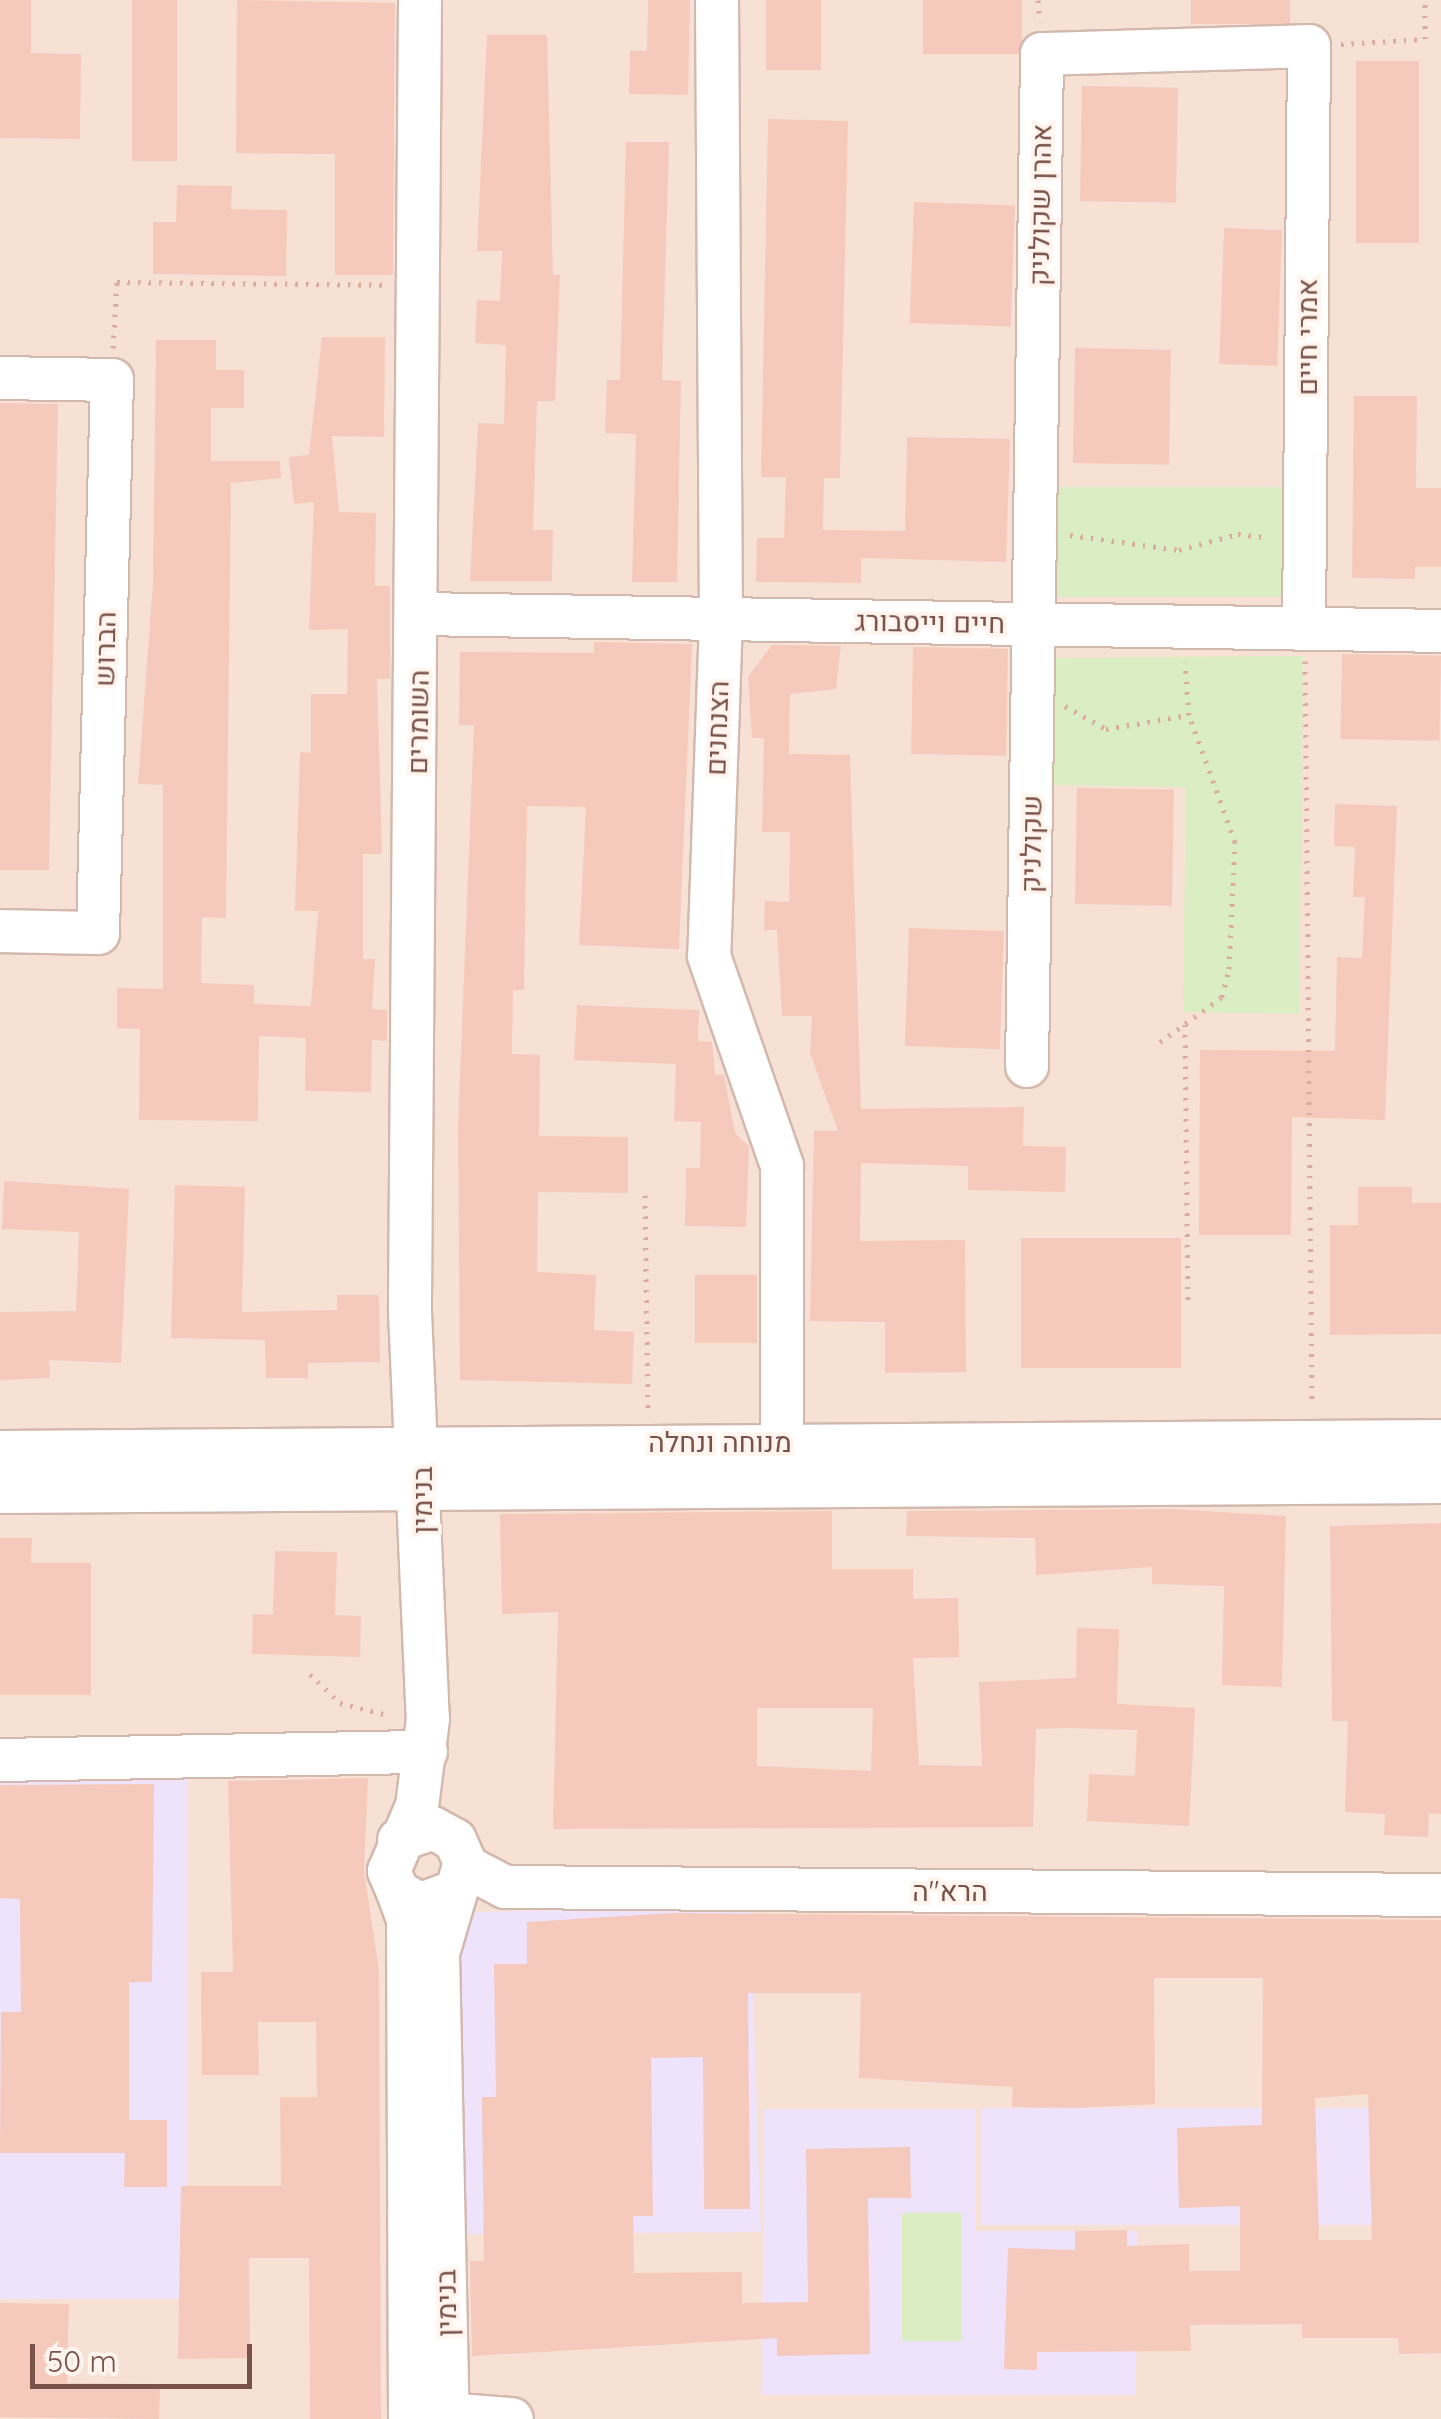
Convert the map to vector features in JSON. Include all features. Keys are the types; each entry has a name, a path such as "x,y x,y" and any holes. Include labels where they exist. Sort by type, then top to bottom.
{"street":[{"name":"השומרים","path":"420,0 419,614 410,1312 430,1471"},
{"name":"הצנחנים","path":"717,0 721,619 709,956 782,1166 782,1442"},
{"name":"אהרן שקולניק","path":"1035,623 1042,54 1309,46"},
{"name":"אמרי חיים","path":"1304,628 1309,46"},
{"path":"0,378 112,380"},
{"name":"הברוש","path":"0,932 98,933 112,380"},
{"name":"חיים וייסבורג","path":"419,614 1441,631"},
{"name":"שקולניק","path":"1027,1066 1035,623"},
{"name":"מנוחה ונחלה","path":"0,1492 430,1471 649,1442 1441,1440"},
{"name":"מנוחה ונחלה","path":"0,1452 430,1471 1441,1482"},
{"name":"בנימין","path":"429,2416 408,1919 388,1871 427,1735 430,1471"},
{"name":"בנימין","path":"429,2416 438,1952 458,1866 430,1471"},
{"path":"0,1760 172,1758 427,1735"},
{"name":"הרא\"ה","path":"399,1840 421,1828 458,1866 504,1887 1441,1895"},
{"path":"398,1892 420,1904 458,1866"},
{"path":"429,2416 512,2419"}],"path":[{"path":"1309,46 1425,39 1424,0"},
{"path":"112,380 117,282 418,285"},
{"path":"1037,530 1138,549 1212,546 1238,534 1305,550"},
{"path":"1160,1042 1222,997 1235,842 1189,715 1176,626"},
{"path":"1304,628 1313,1441"},
{"path":"1034,706 1068,706 1106,729 1189,715"},
{"path":"1185,1024 1188,1303"},
{"path":"645,1195 649,1442"},
{"path":"310,1674 340,1703 427,1735"}],"shaded area":[{"path":"0,0 1441,0 1441,2419 0,2419"},
{"path":"0,1773 188,1773 188,2299 0,2299"},
{"path":"750,1906 761,2232 461,2234 459,1921 478,1912"},
{"path":"981,2108 1441,2108 1441,2225 981,2225"},
{"path":"764,2109 976,2109 976,2231 1137,2231 1136,2395 762,2395"}],"green space":[{"path":"1057,487 1311,487 1311,597 1057,597"},
{"path":"1303,656 1299,1014 1183,1012 1186,787 1050,785 1053,658"},
{"path":"902,2213 962,2213 962,2341 902,2341"}],"building":[{"path":"0,0 31,0 31,53 81,54 80,139 0,138"},
{"path":"132,0 177,0 177,161 132,161"},
{"path":"237,0 395,3 393,275 335,275 335,154 236,153"},
{"path":"648,0 690,0 688,95 629,94 630,51 647,51"},
{"path":"766,0 821,0 821,70 766,70"},
{"path":"923,0 1022,0 1022,54 923,54"},
{"path":"1191,0 1290,0 1290,24 1191,24"},
{"path":"487,35 547,35 553,275 560,275 555,401 537,401 533,530 553,530 552,581 470,581 478,423 504,424 506,345 475,343 477,300 500,301 502,251 477,251"},
{"path":"1356,61 1419,61 1419,243 1356,243"},
{"path":"1082,86 1178,88 1176,203 1080,201"},
{"path":"768,119 848,121 840,478 824,478 823,530 905,531 907,437 1010,439 1006,562 861,558 861,583 756,582 757,538 784,538 786,477 761,477"},
{"path":"626,142 669,142 662,380 681,381 677,582 632,582 636,434 605,433 607,380 620,380"},
{"path":"177,185 232,186 231,209 287,210 286,276 153,274 153,222 176,222"},
{"path":"914,202 1015,206 1011,326 910,323"},
{"path":"1224,228 1282,230 1277,366 1219,364"},
{"path":"322,337 385,337 384,437 332,436 339,512 376,513 375,586 390,586 390,679 377,679 382,854 363,854 363,959 375,959 372,1009 387,1010 387,1041 372,1040 371,1092 305,1091 306,1038 259,1036 258,1121 139,1120 140,1029 117,1028 117,988 163,989 163,785 138,784 153,583 156,340 216,340 216,370 244,370 244,408 211,408 211,461 280,461 281,478 231,483 226,918 202,917 201,983 254,985 254,1004 311,1006 318,911 295,911 300,752 311,753 311,694 347,694 348,629 309,630 314,502 294,504 289,457 309,455"},
{"path":"1075,348 1171,350 1169,465 1073,463"},
{"path":"1354,396 1417,396 1416,488 1441,488 1441,567 1415,567 1415,579 1352,578"},
{"path":"0,403 58,404 49,870 0,870"},
{"path":"594,642 692,644 679,949 579,945 586,807 527,806 524,990 513,990 512,1054 540,1055 539,1136 628,1137 628,1193 538,1192 537,1272 596,1275 594,1330 634,1332 632,1384 460,1380 458,1126 474,725 459,725 460,652 594,653"},
{"path":"772,645 841,646 836,689 790,694 789,754 850,755 861,1109 1024,1107 1023,1146 1066,1147 1065,1192 968,1190 968,1166 861,1163 860,1241 965,1240 966,1372 885,1373 885,1322 810,1321 814,1131 838,1131 810,1053 812,1016 782,1016 777,930 764,930 765,901 789,902 790,832 762,832 764,738 752,738 748,677"},
{"path":"913,647 1008,649 1006,756 911,754"},
{"path":"1342,654 1441,656 1440,741 1341,739"},
{"path":"1077,788 1174,790 1172,906 1075,904"},
{"path":"1335,804 1397,806 1385,1120 1292,1117 1291,1235 1199,1235 1200,1050 1335,1051 1337,957 1362,958 1365,897 1353,897 1355,847 1334,846"},
{"path":"909,928 1004,931 1000,1049 905,1046"},
{"path":"577,1005 699,1010 698,1041 712,1042 715,1075 724,1075 735,1133 749,1146 746,1227 685,1226 686,1168 700,1168 701,1122 674,1121 676,1064 574,1060"},
{"path":"4,1181 129,1189 121,1363 49,1360 50,1378 0,1380 0,1312 76,1311 79,1232 2,1229"},
{"path":"175,1185 245,1187 242,1312 337,1310 337,1295 379,1295 380,1362 308,1363 308,1378 266,1378 265,1340 171,1338"},
{"path":"1358,1187 1412,1187 1412,1203 1441,1203 1441,1334 1330,1335 1330,1225 1358,1225"},
{"path":"1021,1238 1181,1238 1181,1368 1021,1368"},
{"path":"695,1275 757,1275 757,1343 695,1343"},
{"path":"1172,1509 1286,1516 1282,1687 1222,1685 1224,1586 1152,1584 1152,1567 1036,1575 1035,1538 906,1536 907,1511"},
{"path":"832,1511 832,1569 913,1569 913,1599 958,1598 959,1657 913,1658 919,1765 982,1766 979,1682 1076,1678 1077,1628 1119,1629 1117,1704 1195,1708 1189,1826 1087,1821 1089,1774 1135,1776 1137,1730 1068,1728 1036,1729 1033,1827 553,1829 558,1612 502,1614 500,1514","holes":["757,1708 873,1708 871,1771 757,1766"]},
{"path":"1441,1523 1441,1814 1429,1813 1428,1837 1384,1835 1385,1814 1345,1812 1348,1721 1332,1721 1330,1526"},
{"path":"0,1538 32,1538 31,1563 91,1563 91,1695 0,1695"},
{"path":"275,1551 337,1552 335,1615 361,1616 360,1657 252,1654 253,1614 273,1615"},
{"path":"368,1778 364,1872 379,1970 381,2419 310,2419 309,2258 249,2258 250,2358 178,2359 181,2186 281,2186 280,2097 317,2097 316,2022 258,2022 259,2075 202,2075 201,1972 233,1972 228,1781"},
{"path":"154,1784 152,1982 129,1982 129,2120 167,2120 167,2187 124,2187 125,2153 0,2153 1,2012 21,2012 20,1899 0,1898 0,1785"},
{"path":"673,1913 1441,1920 1441,2353 1399,2354 1398,2338 1302,2338 1302,2324 1190,2325 1191,2351 1037,2352 1037,2370 1004,2369 1008,2248 1075,2250 1075,2231 1127,2230 1127,2246 1189,2244 1189,2271 1240,2271 1240,2206 1179,2208 1177,2128 1262,2125 1263,1978 1154,1978 1155,2104 1074,2108 1012,2107 1013,2087 859,2078 861,1993 748,1993 750,2209 704,2209 703,2057 651,2058 653,2216 633,2216 634,2273 742,2272 742,2303 808,2302 806,2149 910,2147 911,2198 868,2198 870,2354 777,2356 777,2338 472,2356 470,2261 484,2261 482,2097 496,2097 494,1964 527,1964 527,1922","holes":["1368,2094 1372,2240 1319,2240 1315,2098"]},
{"path":"0,2303 69,2304 67,2383 160,2384 159,2419 0,2417"}]}
